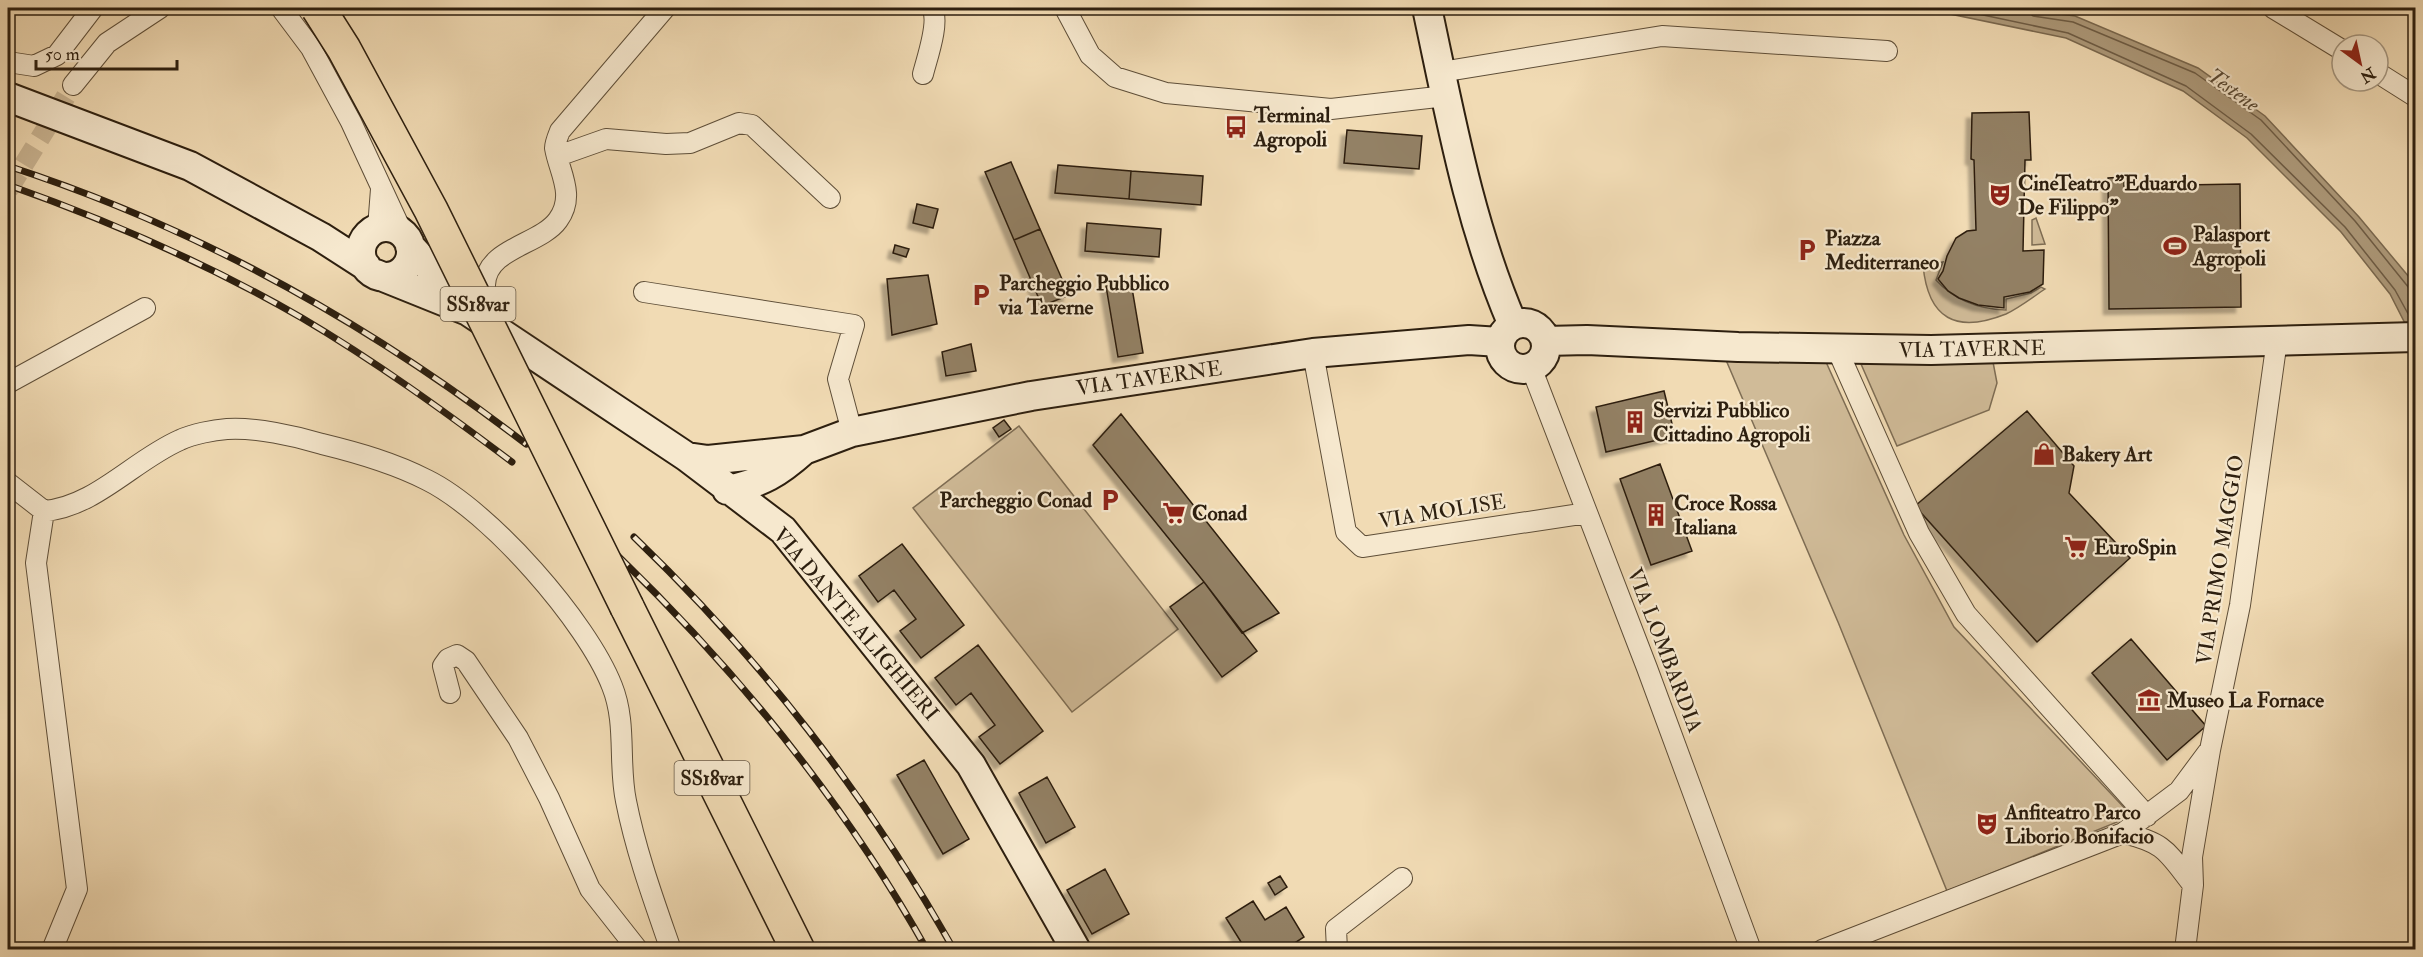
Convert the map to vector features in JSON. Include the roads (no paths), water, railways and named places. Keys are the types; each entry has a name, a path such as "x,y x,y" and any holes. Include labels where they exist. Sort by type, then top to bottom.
{"highway":[{"name":"SS18var","path":"318,8 344,49 431,210 798,950"}],"street":[{"path":"8,62 34,66 57,55 93,8"},
{"path":"73,85 107,43 160,8"},
{"path":"8,97 190,166 321,237 371,270 384,276 399,273 409,261 389,236 381,189 351,122 311,48 281,8"},
{"path":"308,8 311,48"},
{"path":"497,330 484,287 486,273 507,253 542,233 558,220 566,202 565,177 555,146 560,131 664,8"},
{"path":"923,74 933,33 934,11 932,8"},
{"path":"1065,8 1090,55 1115,77 1166,93 1331,109 1442,78 1662,36 1887,51"},
{"path":"1427,8 1468,198 1493,277 1506,333 1500,349 1506,362 1517,368 1531,367 1542,359 1546,341 1539,329 1533,325 1520,323 1506,333"},
{"path":"2273,8 2330,43"},
{"path":"2390,81 2415,97"},
{"path":"558,156 606,139 666,144 690,143 739,123 752,125 830,198"},
{"path":"389,236 362,252 371,270 468,310"},
{"path":"321,237 389,236 468,310"},
{"path":"644,292 854,325 838,379 852,432"},
{"path":"8,383 145,308"},
{"name":"VIA DANTE ALIGHIERI","path":"468,310 687,457 727,490 783,530 971,765 1076,950"},
{"name":"VIA TAVERNE","path":"727,490 753,485 773,461 852,432 1031,396 1313,353 1469,340 1506,333"},
{"name":"VIA TAVERNE","path":"1546,341 1587,340 1931,350 2407,338"},
{"name":"VIA PRIMO MAGGIO","path":"2185,950 2193,885 2192,857 2210,750 2240,605 2277,340"},
{"path":"1837,348 1919,533 1966,614 2147,816"},
{"name":"VIA MOLISE","path":"1313,353 1346,532 1362,547 1587,513"},
{"name":"VIA LOMBARDIA","path":"1531,367 1751,950"},
{"path":"8,483 44,511 62,510 181,440 228,429 289,435 377,458 429,481 464,502 562,602 594,652 612,686 620,712 626,800 645,876 671,950"},
{"path":"687,457 708,460 773,461 774,483 783,530"},
{"path":"44,511 36,563 77,889 52,950"},
{"path":"450,693 443,666 448,659 457,656 466,661 518,738 554,807 590,889 638,950"},
{"path":"1822,950 2123,833 2179,791 2210,750"},
{"path":"2123,833 2149,839 2162,846 2193,885"},
{"path":"1337,950 1336,929 1402,878"}],"water":[{"path":"1921,8 2014,8 2075,16 2198,68 2265,116 2359,217 2409,277 2415,289 2415,343 2390,294 2341,232 2247,138 2183,91 2066,38"}],"waterway":[{"name":"Testene","path":"1457,8 1483,8"}],"tunnel":[{"path":"8,190 73,85"}],"railway":[{"path":"8,166 146,218 279,283 343,319 406,359 467,400 526,444"},
{"path":"8,185 84,213 158,245 267,298 383,369 512,462"},
{"path":"634,537 726,632 809,732 885,837 954,950"},
{"path":"618,556 705,646 787,741 861,843 927,950"}],"place":[{"name":"Terminal Agropoli","path":"1236,127"},
{"name":"CineTeatro \"Eduardo De Filippo\"","path":"2000,195"},
{"name":"Palasport Agropoli","path":"2175,246"},
{"name":"Piazza Mediterraneo","path":"1807,250"},
{"name":"Parcheggio Pubblico via Taverne","path":"981,295"},
{"name":"Servizi Pubblico Cittadino Agropoli","path":"1635,422"},
{"name":"Bakery Art","path":"2044,454"},
{"name":"Parcheggio Conad","path":"1110,500"},
{"name":"Conad","path":"1174,513"},
{"name":"Croce Rossa Italiana","path":"1656,515"},
{"name":"EuroSpin","path":"2076,547"},
{"name":"Museo La Fornace","path":"2149,700"},
{"name":"Anfiteatro Parco Liborio Bonifacio","path":"1987,824"}]}
